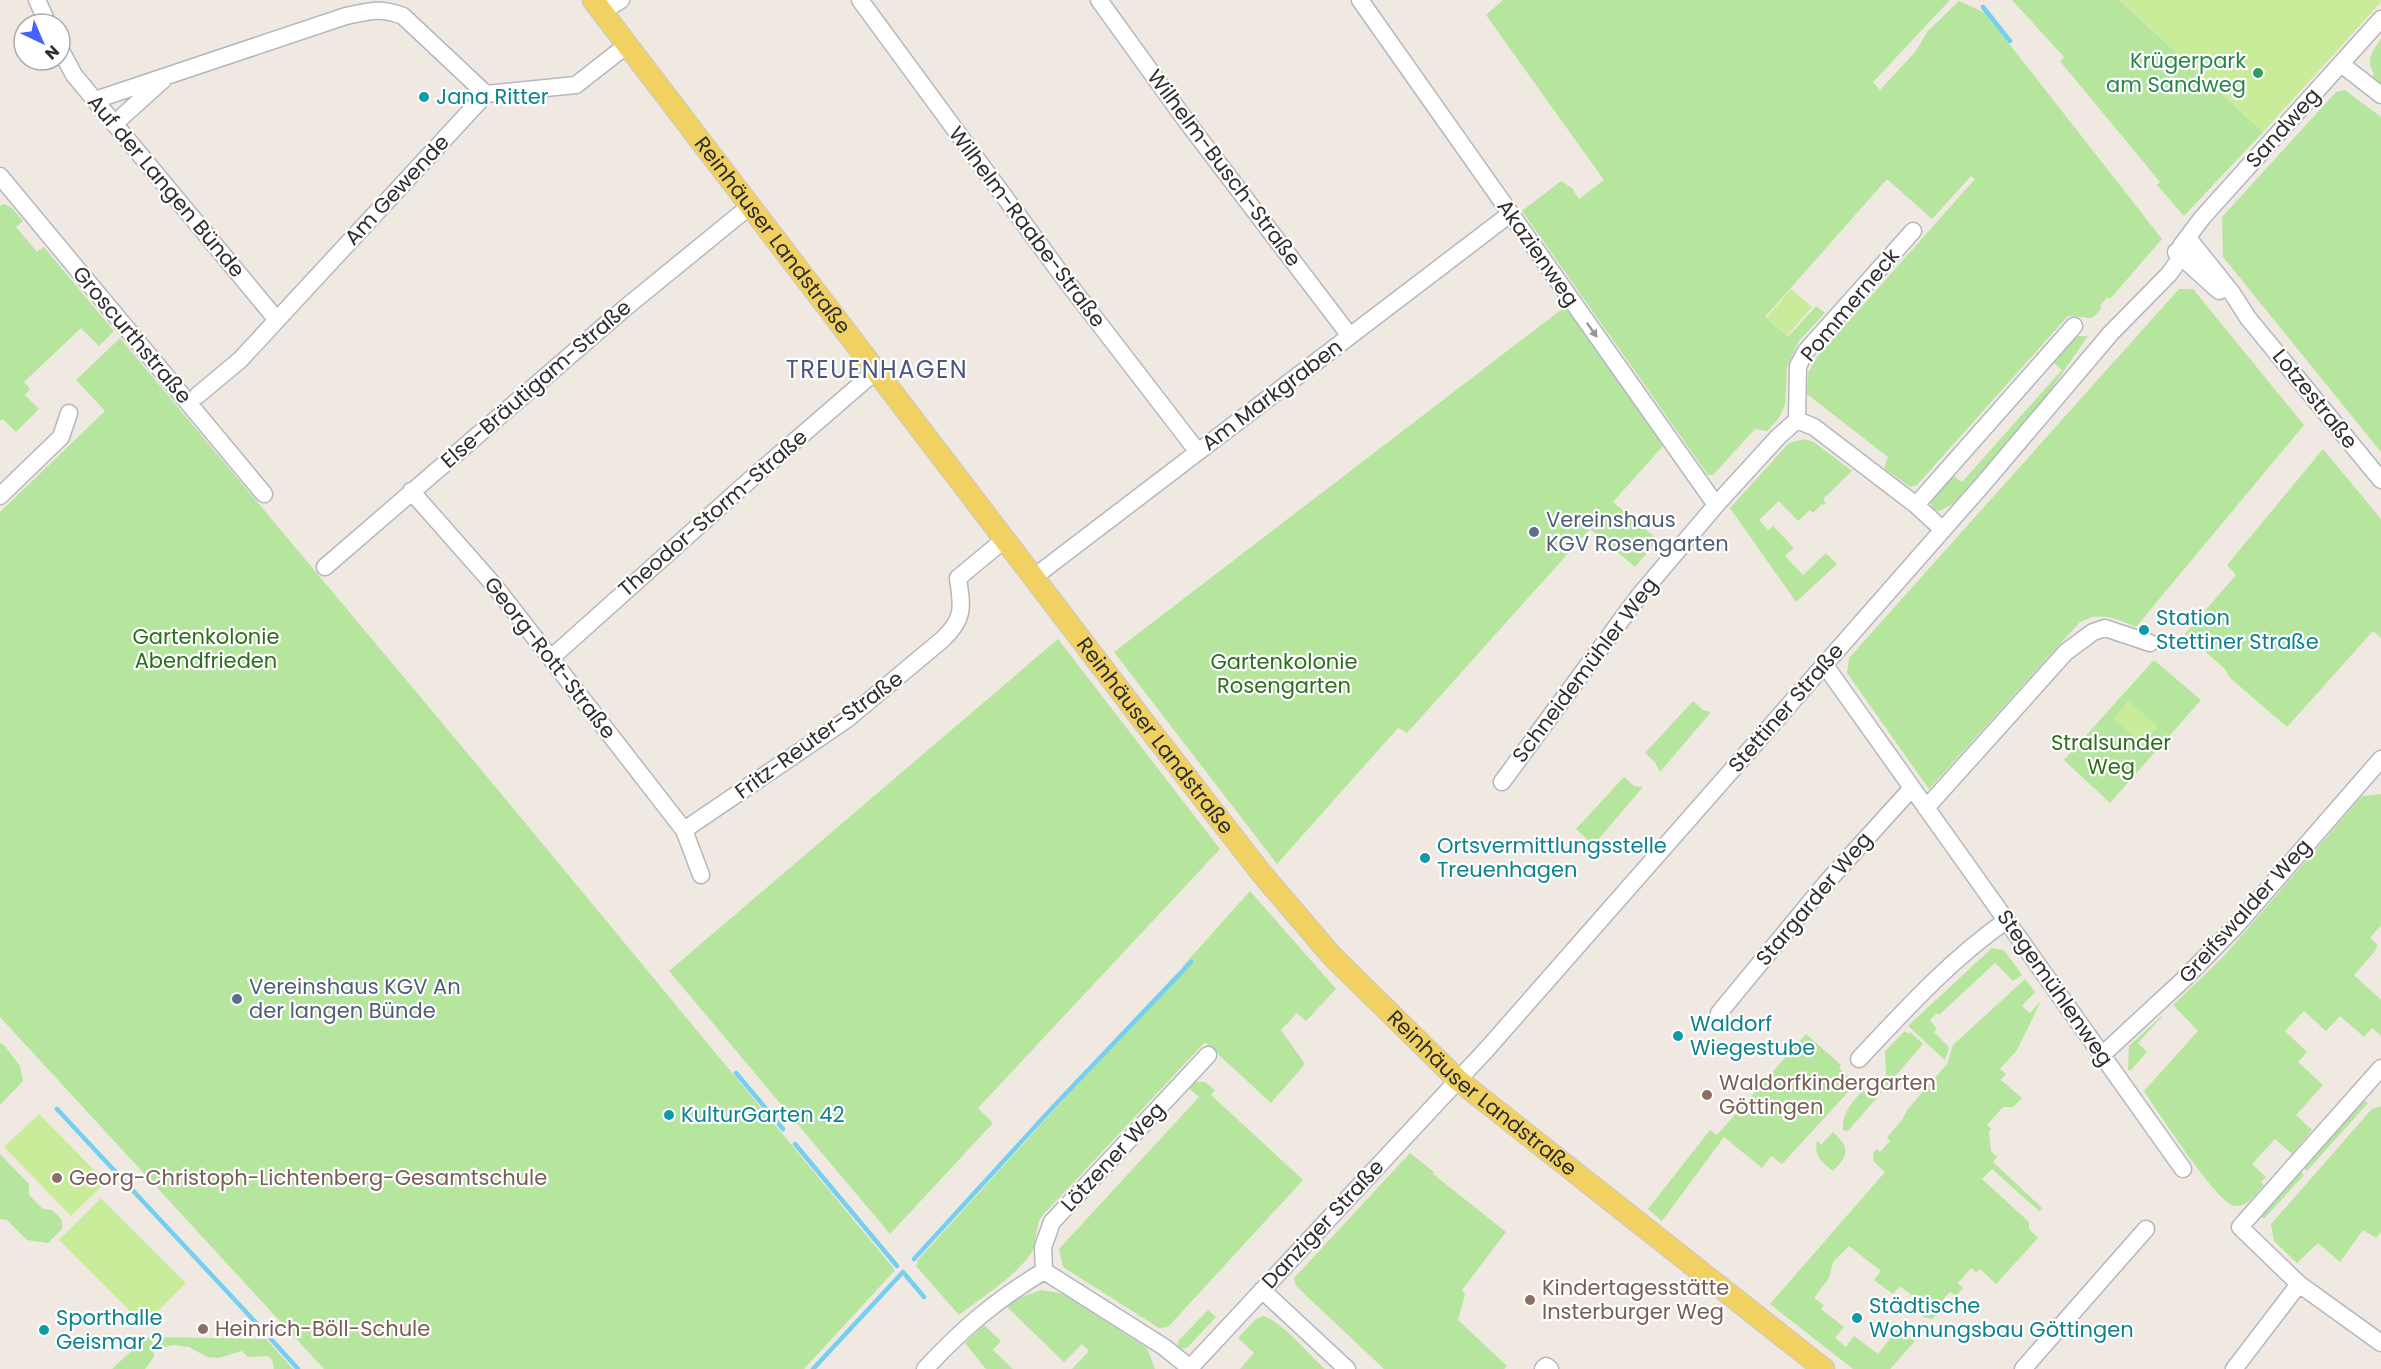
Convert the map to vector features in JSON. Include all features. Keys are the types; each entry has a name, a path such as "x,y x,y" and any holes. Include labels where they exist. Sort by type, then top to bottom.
{"main road":[{"name":"Reinhäuser Landstraße","path":"598,6 878,370 1147,726 1312,933 1346,970 1458,1080 1824,1369"}],"street":[{"path":"598,6 621,0"},
{"name":"Wilhelm-Raabe-Straße","path":"860,0 1057,268 1198,452"},
{"name":"Wilhelm-Busch-Straße","path":"1099,0 1187,122 1350,336"},
{"name":"Akazienweg","path":"1360,0 1716,506"},
{"path":"95,100 345,16 373,10 388,9 403,16 486,94 576,85 627,45"},
{"name":"Sandweg","path":"2187,238 2202,218 2381,20"},
{"path":"2341,64 2381,94"},
{"name":"Auf der Langen Bünde","path":"72,71 277,320"},
{"path":"114,124 168,76"},
{"name":"Am Gewende","path":"198,395 240,360 486,94"},
{"name":"Groscurthstraße","path":"1,180 264,494"},
{"name":"Else-Bräutigam-Straße","path":"325,567 625,308 750,206"},
{"name":"Am Markgraben","path":"1034,577 1510,214"},
{"name":"Pommerneck","path":"1797,420 1798,366 1806,351 1913,231"},
{"name":"Stettiner Straße","path":"1458,1080 2034,426 2111,333 2163,280 2187,238"},
{"name":"Lotzestraße","path":"2187,238 2232,293 2248,318 2381,480"},
{"name":"Lotzestraße","path":"2179,254 2248,318"},
{"path":"1916,505 2074,326"},
{"name":"Theodor-Storm-Straße","path":"550,658 878,370"},
{"path":"0,496 61,437 69,413"},
{"path":"1716,506 1779,436 1797,420 1814,427 1916,505 1943,530"},
{"name":"Georg-Rott-Straße","path":"411,491 480,569 684,830"},
{"name":"Schneidemühler Weg","path":"1502,782 1639,596 1716,506"},
{"name":"Fritz-Reuter-Straße","path":"684,830 854,714 943,639 956,626 960,617 958,578 1005,539"},
{"path":"1926,808 2067,652 2093,632 2105,628 2150,643"},
{"name":"Stegemühlenweg","path":"1824,664 2183,1169"},
{"name":"Greifswalder Weg","path":"2102,1055 2183,980 2235,927 2381,759"},
{"name":"Stargarder Weg","path":"1719,1013 1826,883 1912,788"},
{"path":"684,830 701,875"},
{"path":"1859,1059 1944,971 1988,933 2007,920"},
{"name":"Lötzener Weg","path":"1044,1271 1043,1246 1053,1222 1208,1055"},
{"path":"2377,1079 2241,1227 2299,1284 2381,1342"},
{"name":"Danziger Straße","path":"1189,1368 1458,1080"},
{"path":"2023,1369 2146,1229"},
{"path":"925,1369 960,1332 1009,1293 1044,1271 1164,1347 1189,1368"},
{"path":"2234,1369 2299,1284"},
{"path":"1262,1290 1347,1369"},
{"path":"1543,1369 1546,1366 1550,1369"}],"green space":[{"path":"1503,0 1950,0 1873,82 1880,90 1916,51 1927,32 1959,1 1985,13 2162,239 2110,299 2107,297 2100,306 2102,308 2092,318 2068,316 1917,485 1910,487 1884,468 1888,457 1807,394 1808,373 1817,357 1975,179 1971,176 1932,219 1887,179 1765,317 1788,337 1816,306 1825,313 1799,341 1787,367 1785,405 1779,418 1767,431 1755,429 1713,475 1708,475 1522,211 1561,181 1572,188 1579,199 1604,180 1486,15"},
{"path":"2012,0 2119,0 2263,132 2184,216 2157,185 2160,182 2060,61 2064,57"},
{"name":"Krügerpark am Sandweg","path":"2119,0 2381,0 2381,2 2263,132"},
{"path":"2381,39 2381,85 2372,78 2374,73 2370,60"},
{"path":"2345,90 2381,117 2381,452 2223,257 2222,217 2336,92"},
{"path":"3,204 12,208 23,221 16,227 37,252 44,247 114,331 99,346 81,328 24,382 30,389 25,395 39,409 16,432 3,419 0,421 0,206"},
{"path":"1791,289 1812,307 1787,336 1766,318"},
{"path":"2179,289 2193,289 2304,425 2136,627 2101,616 2079,623 1929,789 1847,673 1849,658"},
{"name":"Gartenkolonie Rosengarten","path":"1566,306 1663,446 1613,502 1658,540 1635,567 1590,529 1407,733 1398,728 1277,864 1114,652"},
{"path":"2077,336 2088,336 2040,405 1954,503 1940,511 1933,510 1930,501 1952,475 1962,482 2062,370 2053,362"},
{"name":"Gartenkolonie Abendfrieden","path":"120,338 895,1270 804,1369 324,1369 0,1017 0,512 105,411 76,380"},
{"path":"1804,439 1814,442 1852,471 1823,499 1826,503 1824,505 1822,504 1813,513 1810,510 1798,521 1779,501 1759,520 1768,530 1773,526 1794,548 1785,556 1803,575 1826,553 1837,564 1796,602 1730,508 1789,443"},
{"path":"2323,449 2381,519 2381,638 2373,631 2287,727 2229,677 2225,669 2185,634 2236,575 2227,565"},
{"path":"1058,639 1220,849 978,1108 993,1123 890,1234 669,971"},
{"name":"Stralsunder Weg","path":"2154,660 2201,700 2110,803 2064,760"},
{"path":"1693,701 1703,710 1711,712 1660,772 1655,762 1645,753"},
{"path":"2129,701 2158,727 2142,744 2113,719"},
{"path":"1624,777 1634,786 1643,787 1591,848 1587,839 1576,829"},
{"path":"2381,794 2381,925 2370,938 2377,944 2376,950 2354,975 2381,1000 2381,1036 2372,1028 2364,1037 2340,1016 2326,1031 2304,1011 2285,1031 2307,1052 2298,1062 2323,1085 2296,1115 2312,1130 2292,1154 2275,1139 2252,1164 2266,1177 2261,1182 2264,1185 2248,1202 2235,1206 2226,1201 2202,1174 2144,1091 2198,1031 2173,1005 2224,956 2362,796"},
{"path":"1250,891 1336,989 1306,1021 1297,1013 1281,1030 1305,1064 1271,1103 1205,1042 1042,1216 1032,1251 1023,1264 1006,1280 959,1315 916,1266 917,1261 1185,970 1183,966"},
{"path":"1992,948 2004,950 2022,975 2013,981 1995,963 1939,1015 1937,1013 1930,1020 1937,1029 1934,1032 1949,1047 1945,1060 1908,1026"},
{"path":"2025,979 2035,992 2022,1006 2030,1013 2041,1001 2017,1050 2000,1069 2006,1074 2001,1080 2022,1098 2013,1107 2003,1107 1987,1125 1991,1129 1989,1132 1991,1151 1997,1157 1993,1162 2042,1208 2039,1211 1992,1169 1982,1179 2029,1222 2029,1229 2038,1238 1996,1284 1980,1269 1976,1272 1971,1268 1958,1283 1963,1288 1956,1296 1950,1292 1943,1299 1948,1304 1932,1319 1923,1317 1929,1309 1900,1286 1893,1294 1874,1280 1881,1271 1849,1246 1833,1262 1829,1278 1814,1298 1824,1305 1821,1309 1844,1327 1835,1338 1846,1347 1854,1336 1878,1354 1897,1330 1915,1341 1890,1369 1853,1369 1770,1304 1885,1172 1874,1162 1873,1153 1877,1149 1880,1152 1890,1141 1887,1137 1947,1064 1953,1045"},
{"path":"2166,1012 2138,1043 2147,1052 2131,1070 2128,1070 2129,1046"},
{"path":"1905,1031 1908,1034 1910,1032 1923,1044 1848,1131 1843,1130 1844,1118 1855,1099 1863,1090 1868,1094 1886,1074 1885,1051"},
{"path":"1806,1034 1841,1065 1839,1068 1853,1081 1851,1089 1782,1164 1771,1156 1762,1168 1724,1137 1662,1221 1648,1209 1710,1130 1717,1135"},
{"path":"0,1043 20,1066 23,1081 0,1105"},
{"path":"1192,1082 1205,1082 1215,1090 1211,1095 1303,1180 1168,1327 1159,1328 1063,1267 1059,1249 1199,1097 1188,1087"},
{"path":"2364,1100 2368,1103 2307,1171 2303,1168"},
{"path":"2381,1106 2381,1232 2376,1238 2363,1230 2340,1262 2318,1243 2297,1263 2274,1241 2271,1224 2372,1109"},
{"path":"39,1114 106,1182 71,1216 4,1147"},
{"path":"1833,1132 1843,1143 1845,1152 1842,1161 1833,1171 1820,1159 1816,1146 1817,1141 1821,1145"},
{"path":"1410,1153 1506,1232 1462,1290 1465,1295 1458,1320 1507,1366 1504,1369 1384,1369 1296,1286 1294,1278"},
{"path":"0,1154 29,1184 29,1195 43,1209 52,1210 62,1220 62,1229 48,1243 27,1240 7,1220 0,1219"},
{"path":"2300,1171 2304,1175 2264,1219 2261,1216"},
{"path":"101,1198 186,1283 144,1325 59,1240"},
{"path":"1042,1290 1063,1294 1147,1348 1155,1369 1072,1369 1089,1351 1082,1344 1064,1362 1007,1307 1018,1298"},
{"path":"1208,1310 1216,1317 1188,1347 1184,1349 1178,1347 1178,1341"},
{"path":"1263,1316 1279,1325 1325,1369 1240,1369 1254,1353 1238,1338 1255,1320"},
{"path":"984,1325 1001,1341 993,1350 1013,1369 986,1369 965,1343"},
{"path":"156,1337 266,1339 293,1369 274,1369 272,1360 268,1356 248,1357 242,1351 219,1358 207,1357 189,1347 173,1345 161,1348"},
{"path":"145,1338 152,1340 154,1357 145,1369 112,1369"}],"waterway":[{"path":"1983,7 2010,41"},
{"path":"914,1259 1054,1106 1191,962"},
{"path":"736,1073 783,1129"},
{"path":"57,1109 260,1327"},
{"path":"795,1144 897,1266"},
{"path":"813,1369 903,1272 924,1297"},
{"path":"271,1339 298,1369"}],"place":[{"name":"Krügerpark am Sandweg","path":"2258,73"},
{"name":"Jana Ritter","path":"424,97"},
{"name":"Vereinshaus KGV Rosengarten","path":"1534,532"},
{"name":"Station Stettiner Straße","path":"2144,630"},
{"name":"Ortsvermittlungsstelle Treuenhagen","path":"1425,858"},
{"name":"Vereinshaus KGV An der langen Bünde","path":"237,999"},
{"name":"Waldorf Wiegestube","path":"1678,1036"},
{"name":"Waldorfkindergarten Göttingen","path":"1707,1095"},
{"name":"KulturGarten 42","path":"669,1115"},
{"name":"Georg-Christoph-Lichtenberg-Gesamtschule","path":"57,1178"},
{"name":"Kindertagesstätte Insterburger Weg","path":"1530,1300"},
{"name":"Städtische Wohnungsbau Göttingen","path":"1857,1318"},
{"name":"Heinrich-Böll-Schule","path":"203,1329"},
{"name":"Sporthalle Geismar 2","path":"44,1330"}],"district":[{"name":"TREUENHAGEN","path":"877,370"}]}
